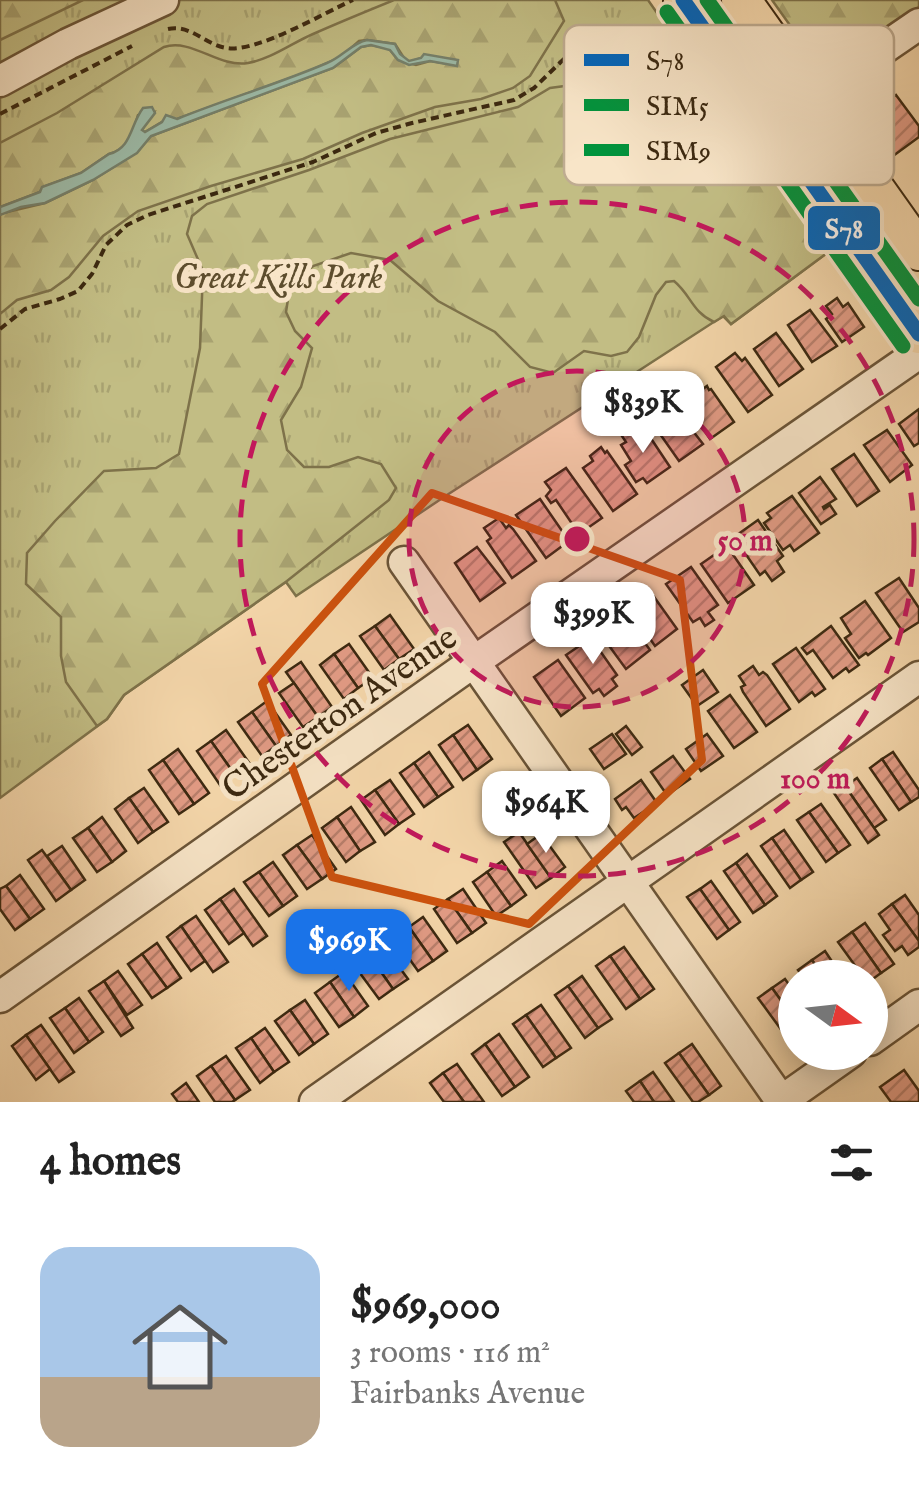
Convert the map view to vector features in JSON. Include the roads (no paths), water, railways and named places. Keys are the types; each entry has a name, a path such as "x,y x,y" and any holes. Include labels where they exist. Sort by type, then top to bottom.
{"main road":[{"path":"683,0 701,25"},
{"path":"741,0 759,25"},
{"path":"814,185 919,334"},
{"path":"873,185 919,250"}],"street":[{"path":"0,81 68,44 165,15"},
{"path":"894,41 919,24"},
{"name":"Chesterton Avenue","path":"0,997 919,353"},
{"path":"404,562 781,1102 826,1070"},
{"path":"315,1102 919,678"},
{"path":"888,1028 919,1006"}],"park label":[{"name":"Great Kills Park","path":"278,276"}]}
